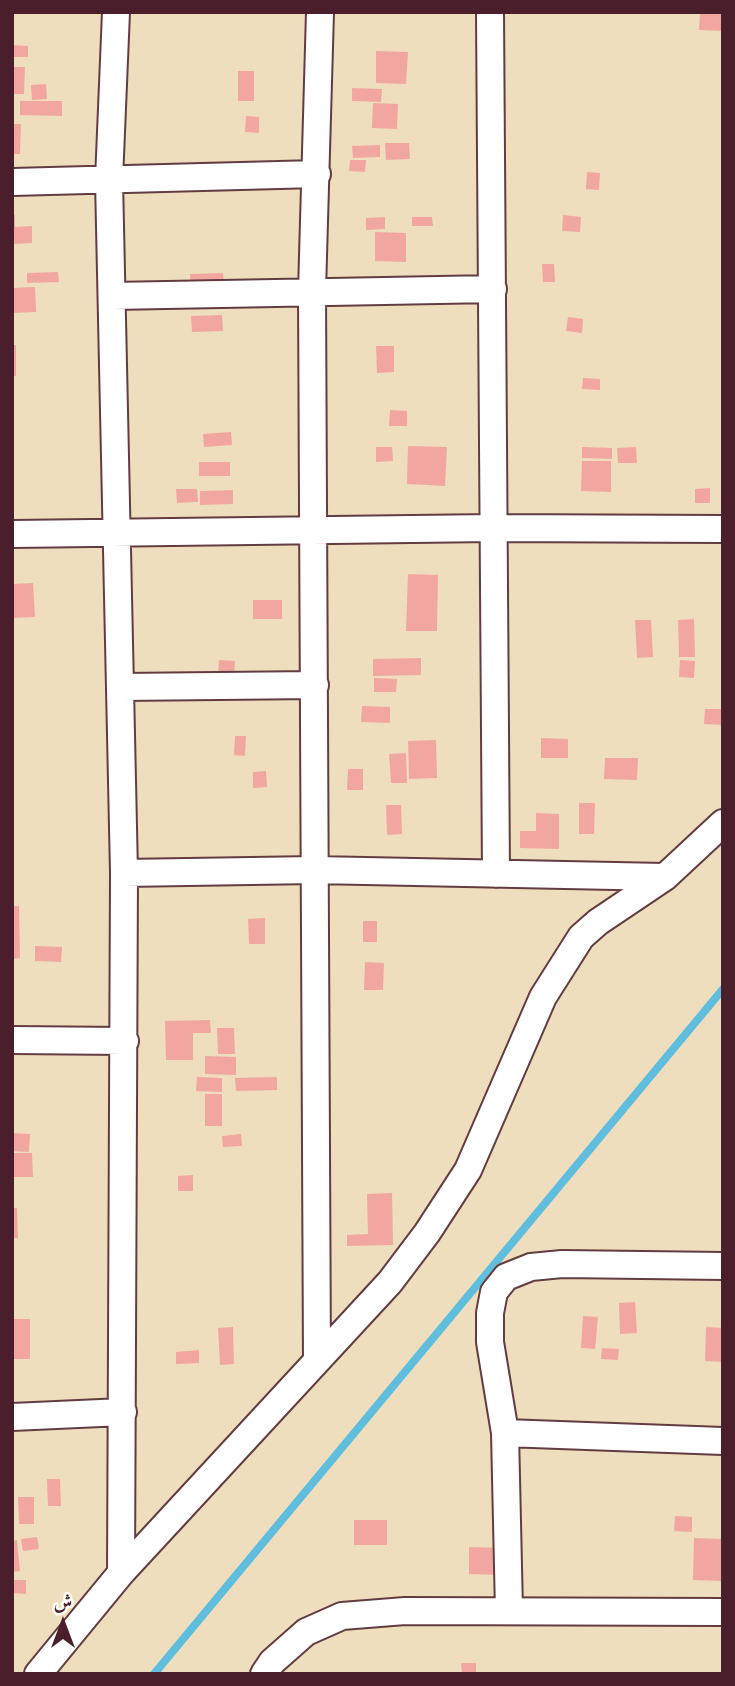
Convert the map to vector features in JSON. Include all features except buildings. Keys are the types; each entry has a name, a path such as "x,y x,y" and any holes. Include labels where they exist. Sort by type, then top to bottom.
{"street":[{"path":"116,12 109,180 124,873 121,1573"},
{"path":"317,1360 312,291 320,12"},
{"path":"490,12 496,874"},
{"path":"12,182 317,174"},
{"path":"112,296 493,289"},
{"path":"12,534 723,528"},
{"path":"121,687 315,685"},
{"path":"38,1674 121,1573 390,1282 427,1233 468,1170 543,997 581,937 598,922 665,877 723,823"},
{"path":"124,873 315,870 665,877"},
{"path":"12,1040 125,1041"},
{"path":"509,1611 505,1433 490,1342 490,1313 494,1292 506,1277 531,1267 562,1264 723,1266"},
{"path":"12,1417 123,1412"},
{"path":"505,1433 723,1441"},
{"path":"264,1674 272,1662 306,1632 342,1616 405,1611 723,1612"}],"waterway":[{"path":"154,1674 723,989"}]}
